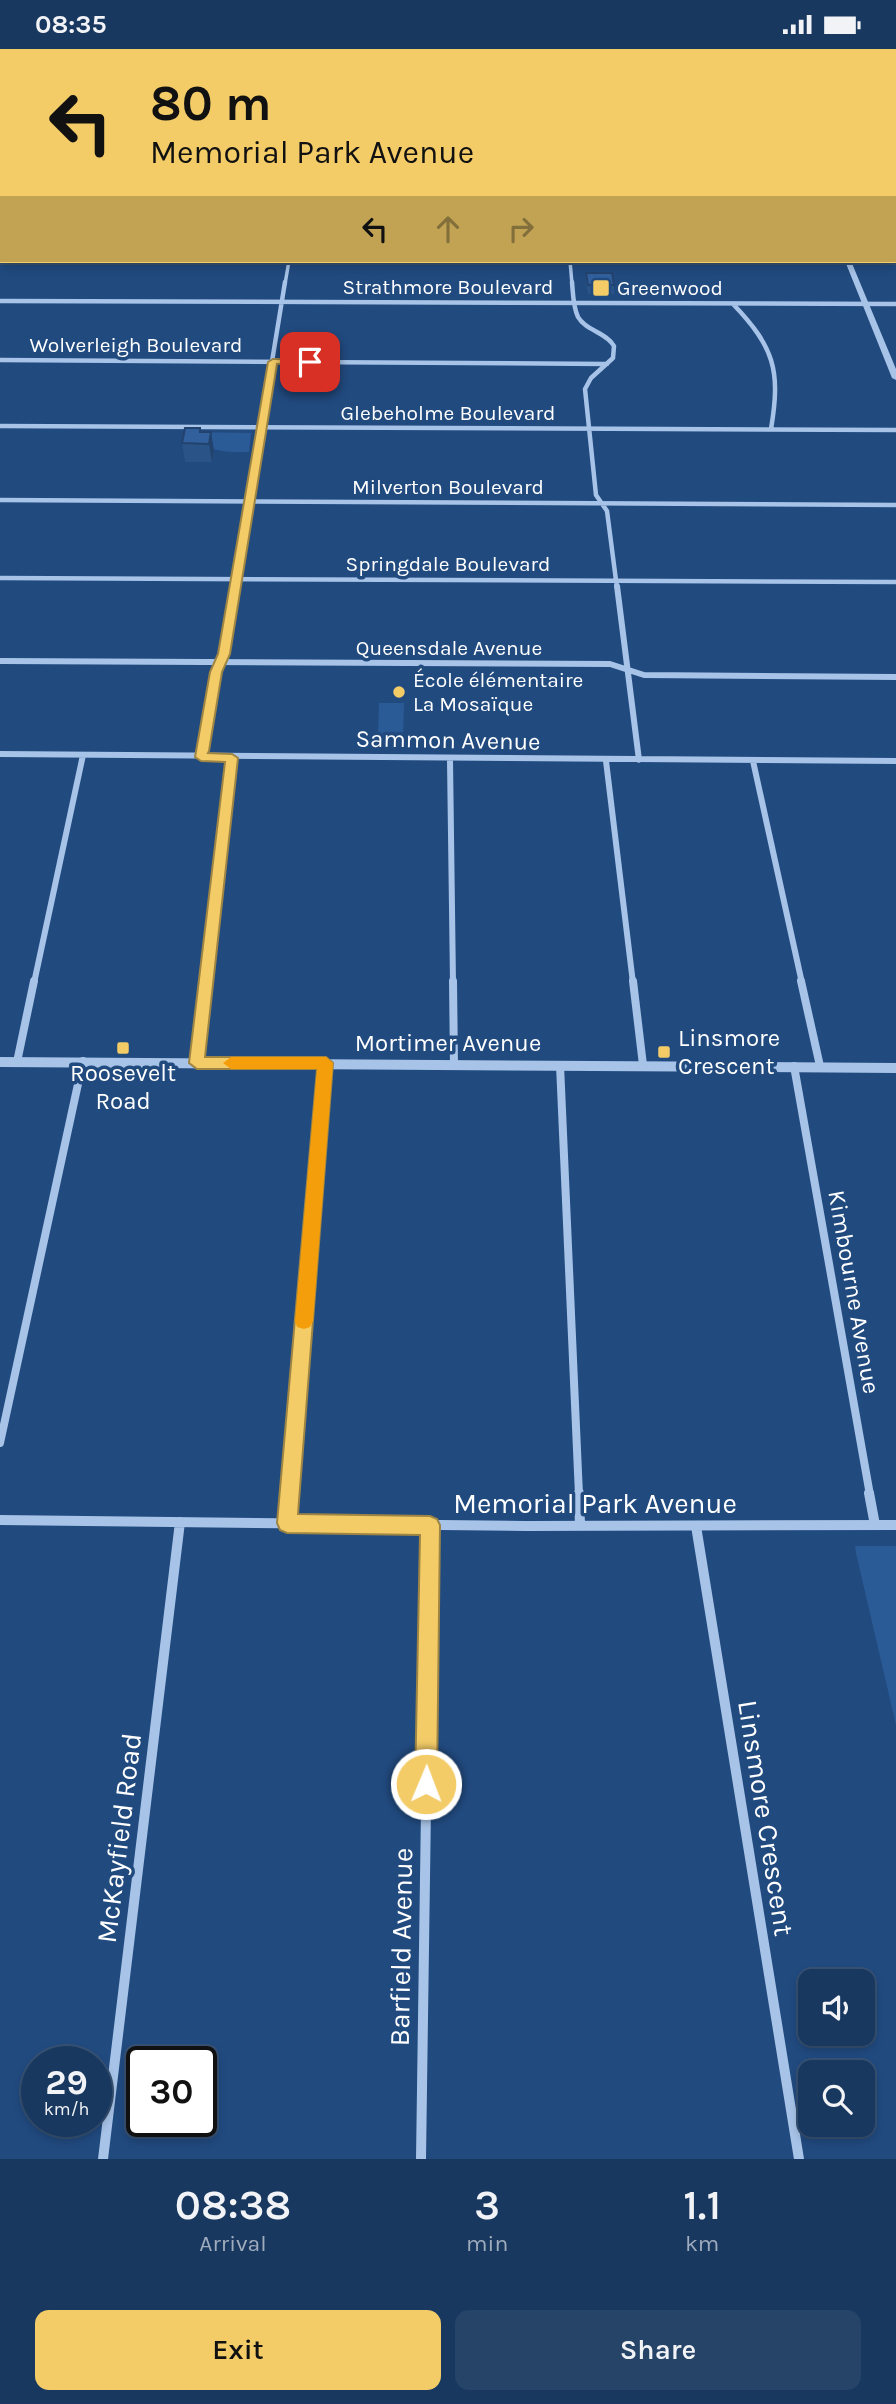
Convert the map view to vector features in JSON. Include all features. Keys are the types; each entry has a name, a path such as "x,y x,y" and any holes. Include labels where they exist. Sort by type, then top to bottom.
{"street":[{"path":"201,757 224,654 289,263"},
{"path":"570,263 578,319 614,345 615,355 586,382 596,495 607,511 639,760"},
{"path":"849,263 896,378"},
{"name":"Strathmore Boulevard","path":"0,301 896,304"},
{"path":"733,304 751,321 775,364 778,386 771,429"},
{"name":"Wolverleigh Boulevard","path":"0,360 607,364"},
{"name":"Glebeholme Boulevard","path":"0,426 896,430"},
{"name":"Milverton Boulevard","path":"0,500 896,505"},
{"name":"Springdale Boulevard","path":"0,577 896,582"},
{"name":"Queensdale Avenue","path":"0,661 610,664 644,675 896,677"},
{"name":"Sammon Avenue","path":"0,754 606,761 896,761"},
{"path":"17,1062 83,755"},
{"path":"197,1063 232,758"},
{"path":"450,759 454,1064"},
{"path":"606,761 643,1065"},
{"path":"753,761 820,1066"},
{"path":"0,1443 83,1061"},
{"name":"Mortimer Avenue","path":"0,1062 896,1067"},
{"path":"287,1523 326,1063"},
{"path":"560,1065 580,1526"},
{"name":"Kimbourne Avenue","path":"794,1066 875,1525"},
{"name":"Memorial Park Avenue","path":"0,1520 580,1526 896,1525"},
{"name":"McKayfield Road","path":"103,2159 180,1523"},
{"name":"Barfield Avenue","path":"421,2159 430,1525"},
{"name":"Linsmore Crescent","path":"696,1526 799,2159"}],"shaded area":[{"path":"186,432 251,433 249,452 207,447 201,445 202,436"},
{"path":"379,703 404,703 403,736 378,736"},
{"path":"855,1546 896,1546 896,1725 856,1553"}],"building":[{"path":"586,273 612,273 614,285 588,285"},
{"path":"185,428 200,428 200,432 211,432 209,444 182,443"}],"slow traffic":[{"path":"231,1063 326,1063 304,1321"}],"place":[{"name":"Greenwood","path":"601,288"},
{"name":"École élémentaire La Mosaïque","path":"399,692"},
{"name":"Roosevelt Road","path":"123,1048"},
{"name":"Linsmore Crescent","path":"664,1052"}],"route":[{"path":"310,362 273,362 224,654 216,672 201,757 232,758 197,1063 326,1063 287,1523 430,1525 426,1784"}]}
